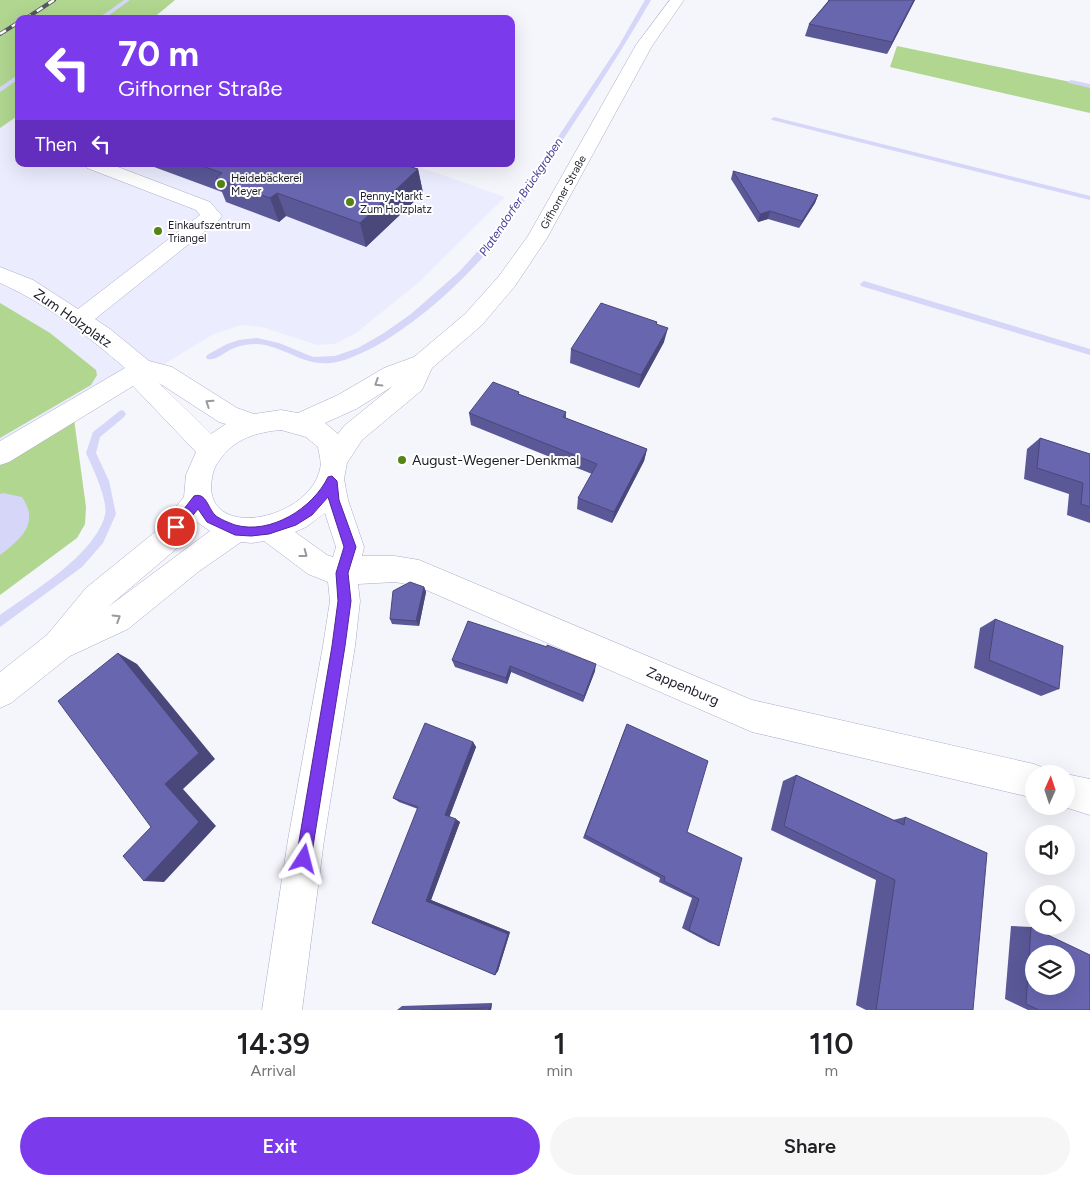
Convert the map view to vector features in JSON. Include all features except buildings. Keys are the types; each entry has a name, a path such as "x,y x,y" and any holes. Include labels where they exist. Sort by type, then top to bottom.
{"street":[{"name":"Gifhorner Straße","path":"302,422 347,402 393,374 422,363 473,320 507,281 532,245 596,135 644,45 677,0"},
{"path":"79,320 212,216 203,206 102,167"},
{"name":"Zum Holzplatz","path":"0,274 25,285 102,335 142,369 163,372 228,416 253,424"},
{"name":"Gifhorner Straße","path":"333,470 330,443 319,431 302,422 282,419 253,424 230,435 211,451 202,464 197,479 198,500 211,518 235,530 269,529 292,522 308,511 328,489 333,470 353,433 413,383 422,363"},
{"path":"0,454 142,369"},
{"name":"Zum Holzplatz","path":"142,369 143,382 178,415 211,451"},
{"path":"282,1010 306,840 345,601 342,573 350,547 334,500 333,470"},
{"path":"0,692 58,646 97,598 165,541 198,500"},
{"path":"269,529 318,565 342,573"},
{"path":"58,646 117,619 188,563 235,530"},
{"name":"Zappenburg","path":"342,573 365,569 396,568 419,572 752,716 1025,779"},
{"path":"1075,793 1090,797"}],"shaded area":[{"name":"Einkaufszentrum Triangel","path":"15,118 15,167 420,167 505,197 418,283 356,333 335,344 317,345 262,327 241,325 212,335 0,464 0,128"}],"green space":[{"path":"0,0 175,0 157,15 15,15 15,118 0,128"},
{"path":"897,46 1090,86 1090,113 890,67"},
{"path":"0,303 50,333 96,370 97,375 91,385 0,438"},
{"path":"74,419 86,507 85,524 77,538 0,595 0,464"}],"water":[{"path":"0,494 22,497 29,515 26,530 15,543 0,555"}],"waterway":[{"path":"106,15 127,0"},
{"name":"Platendorfer Brückgraben","path":"210,357 230,346 257,341 313,360 335,359 361,350 387,335 440,295 463,273 497,235 621,47 648,0"},
{"path":"0,90 15,79"},
{"path":"1071,82 1090,86"},
{"path":"774,119 1090,198"},
{"path":"864,284 1090,352"},
{"name":"Platendorfer Brückgraben","path":"0,622 78,564 99,540 111,514 104,481 91,453 96,435 121,414"}],"railway":[{"path":"31,15 54,0"},
{"path":"0,34 15,25"}],"place":[{"name":"Heidebäckerei Meyer","path":"221,184"},
{"name":"Penny-Markt - Zum Holzplatz","path":"350,202"},
{"name":"Einkaufszentrum Triangel","path":"158,231"},
{"name":"August-Wegener-Denkmal","path":"402,460"}],"route":[{"path":"176,527 198,500 211,518 235,530 269,529 292,522 308,511 328,489 332,481 334,500 346,530 350,547 342,573 345,601 304,859"}]}
